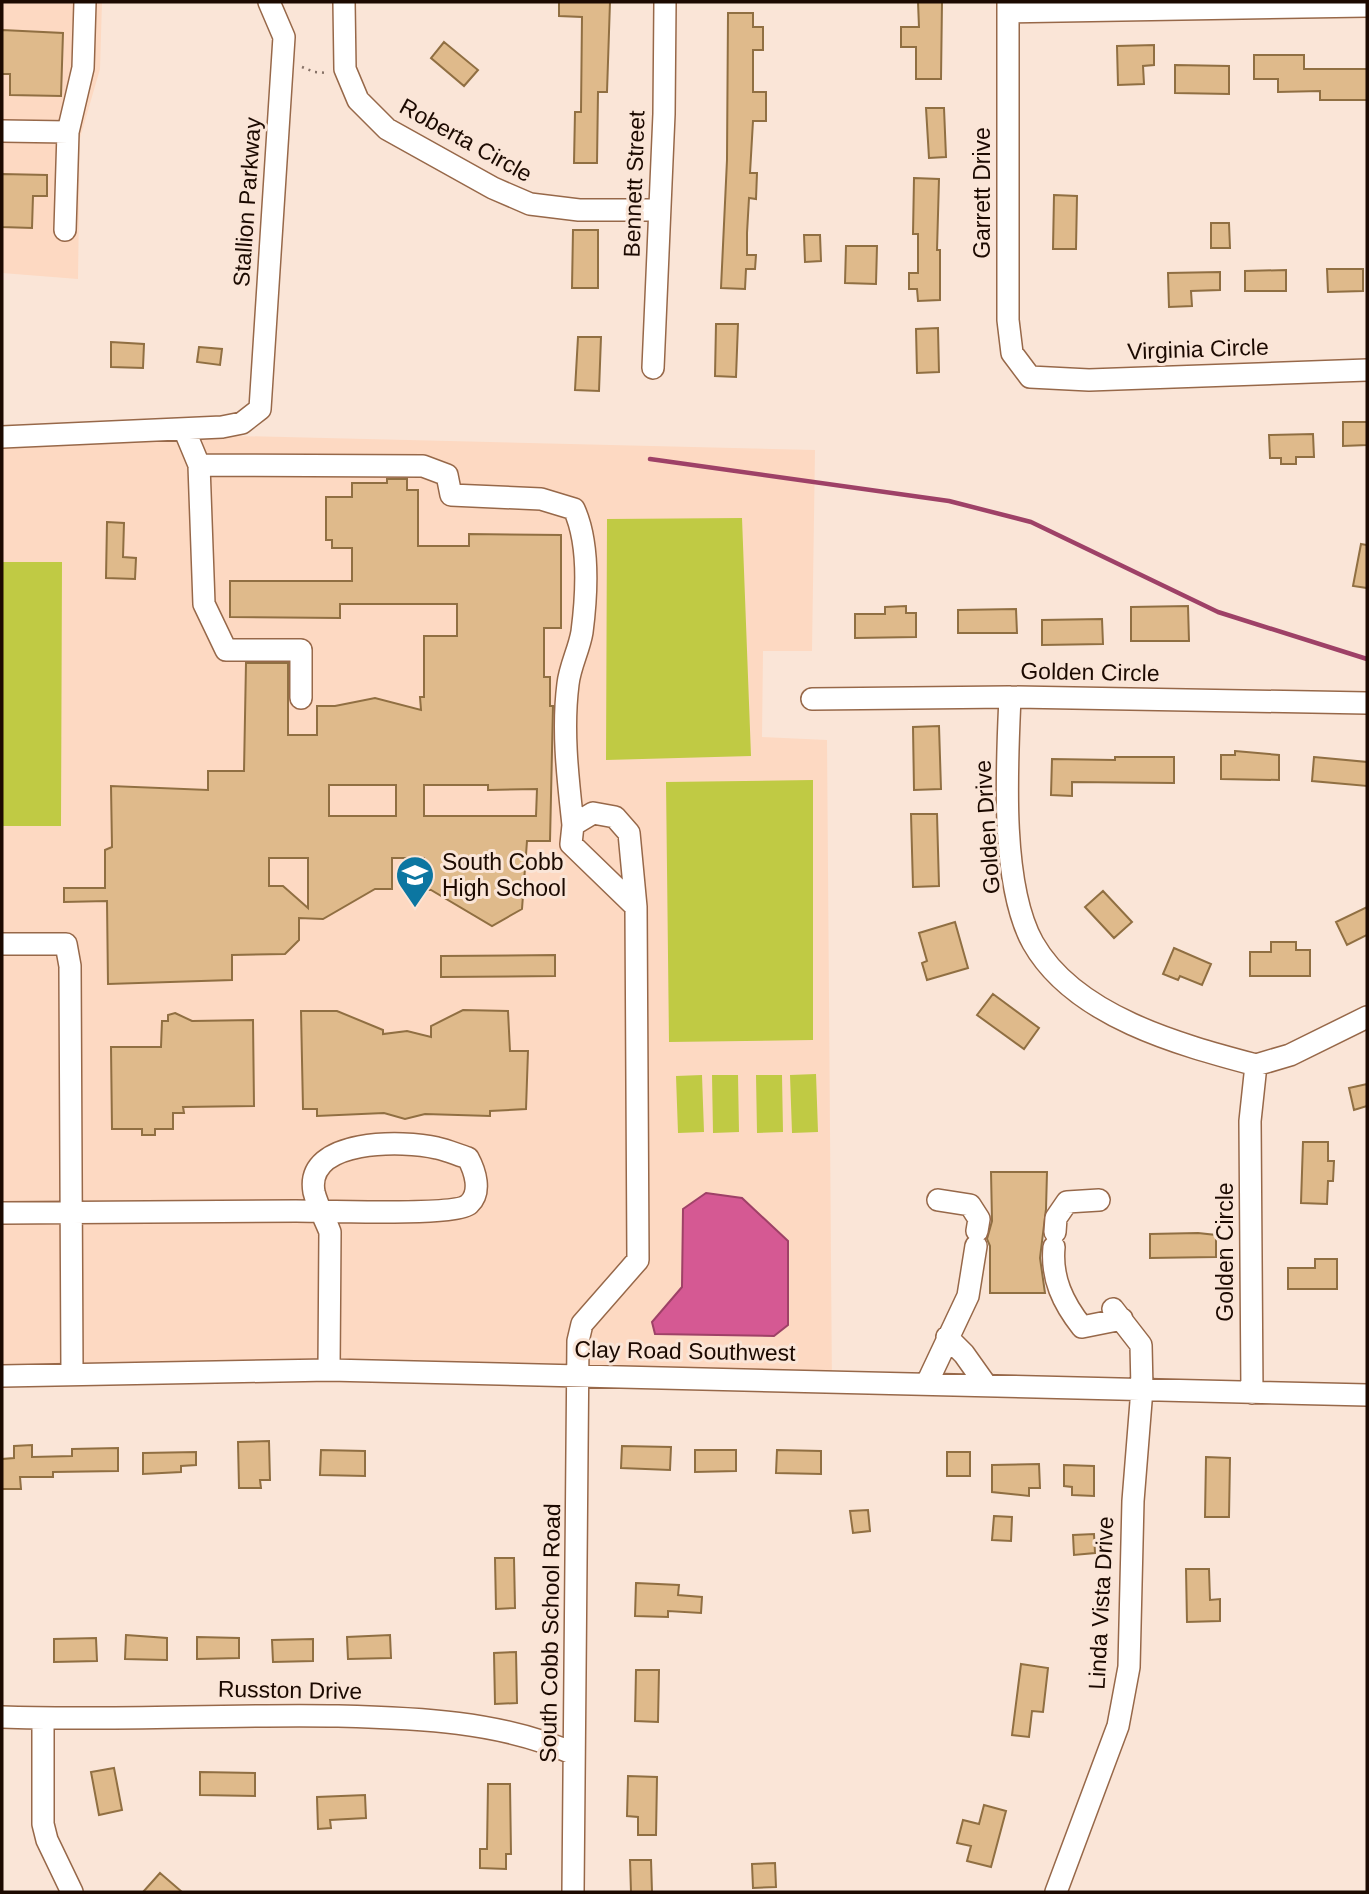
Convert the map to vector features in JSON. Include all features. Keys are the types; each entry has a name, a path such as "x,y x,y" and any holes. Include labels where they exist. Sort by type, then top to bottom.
{"street":[{"path":"65,230 68,132 83,68 85,2"},
{"name":"Stallion Parkway","path":"184,429 242,423 260,409 285,37 269,2"},
{"name":"Roberta Circle","path":"344,2 345,69 358,100 387,129 493,188 547,208 659,210"},
{"name":"Bennett Street","path":"653,368 665,2"},
{"path":"1008,7 1367,6"},
{"name":"Garrett Drive","path":"1008,7 1008,320 1012,353 1030,377"},
{"path":"2,131 68,132"},
{"name":"Virginia Circle","path":"1030,377 1089,380 1367,370"},
{"path":"2,437 184,429 199,465 204,604 226,650 301,650 301,698"},
{"path":"199,465 423,466 447,475 452,495 541,499 575,509 584,530 585,561 582,632 568,683 566,764 573,825 571,844 636,907"},
{"name":"Golden Circle","path":"812,699 1010,697 1367,703"},
{"name":"Golden Drive","path":"1010,697 1010,849 1018,900 1033,943 1046,962 1073,987 1136,1027 1256,1065"},
{"name":"South Cobb School Road","path":"573,825 593,813 615,817 629,834 636,907 638,1260 582,1324 579,1341 573,1892"},
{"path":"12,944 66,944 70,965 72,1373"},
{"path":"1256,1065 1330,1037 1367,1017"},
{"name":"Golden Circle","path":"1252,1393 1250,1121 1256,1065"},
{"path":"2,1213 73,1213 321,1211 458,1210 469,1204 476,1194 475,1172 468,1158 436,1147 392,1143 347,1150 325,1158 316,1175 314,1190 321,1211 330,1232 329,1370"},
{"path":"928,1383 968,1296 979,1220 970,1205 938,1200"},
{"name":"Linda Vista Drive","path":"1055,1892 1118,1726 1129,1667 1133,1501 1142,1389 1141,1345 1118,1314 1082,1327 1062,1301 1053,1260 1056,1218 1067,1202 1099,1200"},
{"path":"947,1337 964,1354 986,1385"},
{"name":"Clay Road Southwest","path":"2,1376 329,1370 1367,1395"},
{"name":"Russton Drive","path":"2,1717 43,1719 233,1715 411,1718 485,1729 555,1745 574,1754"},
{"path":"43,1719 43,1824 47,1840 72,1892"}],"path":[{"path":"284,46 295,55 303,69 314,72 326,74 344,60"}],"shaded area":[{"path":"2,2 102,2 100,69 80,138 78,279 2,273"},
{"name":"South Cobb High School","path":"33,431 815,450 812,651 763,651 762,737 827,740 832,1390 592,1381 2,1384 2,433"},
{"path":"706,1193 742,1198 788,1241 788,1325 774,1336 655,1334 652,1322 682,1287 683,1209"}],"green space":[{"path":"742,518 751,756 606,760 607,519"},
{"path":"2,562 62,562 61,826 2,826"},
{"path":"813,780 813,1040 669,1042 666,782"},
{"path":"816,1074 818,1132 792,1133 790,1075"},
{"path":"702,1075 704,1132 678,1133 676,1076"},
{"path":"712,1075 738,1075 739,1132 713,1133"},
{"path":"756,1075 782,1075 783,1132 757,1133"}],"building":[{"path":"559,2 610,2 607,92 598,92 597,163 574,163 575,112 581,112 582,17 559,16"},
{"path":"918,2 942,2 941,79 916,79 916,47 901,47 901,27 919,27"},
{"path":"728,13 753,13 753,27 763,27 763,50 753,50 753,92 766,92 766,121 753,121 750,173 757,173 756,199 749,198 747,255 756,255 755,269 746,269 745,289 721,288 727,160"},
{"path":"2,30 63,33 61,96 10,95 10,74 2,74"},
{"path":"444,42 478,70 464,86 431,58"},
{"path":"1154,45 1154,65 1143,66 1144,84 1118,85 1117,46"},
{"path":"1254,55 1304,55 1304,69 1367,69 1367,100 1320,100 1320,91 1278,92 1278,79 1254,79"},
{"path":"1175,65 1229,66 1229,94 1175,93"},
{"path":"926,108 944,108 946,157 929,158"},
{"path":"2,174 47,175 47,196 33,196 32,228 2,227"},
{"path":"914,178 939,179 937,250 940,250 940,300 918,301 917,289 909,289 909,273 918,273 918,234 913,234"},
{"path":"1054,195 1077,196 1076,249 1053,249"},
{"path":"1211,223 1229,223 1230,248 1211,248"},
{"path":"573,230 598,230 598,288 572,288"},
{"path":"804,235 820,235 821,261 805,262"},
{"path":"846,246 877,246 876,284 845,283"},
{"path":"1327,269 1363,269 1363,291 1328,292"},
{"path":"1286,270 1286,291 1245,291 1245,271"},
{"path":"1220,272 1220,290 1191,291 1192,306 1169,307 1168,273"},
{"path":"716,324 738,324 736,377 715,376"},
{"path":"938,328 939,372 917,373 916,329"},
{"path":"578,337 601,337 599,391 575,390"},
{"path":"111,342 144,344 143,368 111,367"},
{"path":"199,347 222,349 220,365 197,362"},
{"path":"1343,422 1367,422 1367,445 1343,446"},
{"path":"1313,434 1314,457 1296,457 1296,464 1281,464 1281,458 1270,458 1269,435"},
{"path":"387,479 407,479 407,490 418,490 418,546 469,546 469,534 561,535 561,628 544,628 544,677 550,677 550,706 553,706 550,841 527,841 522,909 492,926 431,890 424,890 424,858 392,858 392,889 375,889 323,919 299,918 299,940 285,954 232,955 232,980 108,984 107,901 64,902 64,888 105,888 105,850 112,847 111,786 208,790 208,771 244,771 246,663 288,663 288,735 317,735 317,706 335,706 375,698 421,710 420,697 424,697 424,636 457,636 457,604 340,604 340,618 230,617 230,581 352,581 352,548 332,548 332,540 326,540 326,497 352,497 352,483 387,483","holes":["329,785 396,785 396,816 329,816","424,785 488,785 488,790 537,789 536,816 424,816","269,858 308,858 308,908 283,886 269,886"]},
{"path":"107,522 124,523 123,557 136,558 135,579 106,578"},
{"path":"1361,544 1367,545 1367,588 1353,586"},
{"path":"906,606 906,613 916,613 916,637 855,638 855,614 885,614 885,607"},
{"path":"1188,606 1189,641 1131,641 1131,607"},
{"path":"1016,609 1017,633 958,633 958,610"},
{"path":"1102,619 1103,644 1042,645 1042,620"},
{"path":"939,726 941,789 914,790 913,727"},
{"path":"1235,751 1279,755 1279,780 1221,779 1221,755 1235,755"},
{"path":"1115,757 1174,757 1174,783 1072,782 1072,796 1051,795 1052,759 1115,760"},
{"path":"1314,757 1367,762 1367,786 1312,781"},
{"path":"911,814 937,814 939,886 913,887"},
{"path":"1103,891 1132,922 1114,938 1085,907"},
{"path":"1367,907 1367,935 1347,945 1336,922"},
{"path":"955,922 968,968 927,980 922,963 927,961 919,933"},
{"path":"1271,942 1296,942 1296,950 1310,950 1310,976 1250,976 1250,952 1271,952"},
{"path":"1174,948 1211,964 1202,985 1180,976 1178,980 1163,974"},
{"path":"555,955 555,976 441,977 441,956"},
{"path":"993,994 1039,1028 1024,1049 977,1015"},
{"path":"463,1010 508,1011 510,1051 528,1051 526,1109 490,1111 490,1116 425,1114 405,1119 384,1113 317,1116 317,1109 303,1109 301,1011 337,1011 383,1030 383,1034 407,1031 431,1037 431,1026"},
{"path":"175,1013 192,1021 253,1020 254,1106 183,1107 184,1113 173,1113 173,1129 155,1129 155,1135 142,1135 142,1129 112,1129 111,1047 161,1047 162,1021 168,1021 168,1015"},
{"path":"1367,1084 1367,1106 1354,1110 1349,1088"},
{"path":"1303,1142 1328,1142 1328,1161 1334,1161 1333,1181 1328,1181 1327,1204 1301,1203"},
{"path":"991,1172 1047,1172 1040,1258 1045,1293 990,1293 990,1246 987,1239 992,1221"},
{"path":"1150,1234 1216,1235 1216,1257 1150,1258"},
{"path":"1315,1259 1337,1259 1337,1289 1288,1289 1288,1268 1315,1268"},
{"path":"269,1441 270,1480 260,1480 261,1488 239,1488 238,1442"},
{"path":"32,1445 32,1457 72,1456 72,1449 118,1448 118,1471 53,1472 53,1477 20,1477 21,1489 2,1489 2,1459 14,1458 14,1446"},
{"path":"622,1446 671,1447 670,1470 621,1468"},
{"path":"321,1450 365,1451 365,1476 320,1475"},
{"path":"695,1450 736,1450 736,1471 695,1472"},
{"path":"777,1450 821,1451 821,1474 776,1473"},
{"path":"196,1452 196,1465 181,1466 181,1472 143,1474 143,1453"},
{"path":"947,1452 970,1452 970,1476 947,1476"},
{"path":"1206,1457 1230,1458 1229,1517 1205,1517"},
{"path":"1039,1464 1040,1488 1029,1488 1029,1496 992,1492 992,1465"},
{"path":"1064,1465 1094,1466 1094,1496 1072,1495 1072,1487 1064,1486"},
{"path":"868,1510 870,1531 853,1533 850,1511"},
{"path":"994,1516 1012,1517 1011,1541 992,1540"},
{"path":"1094,1534 1095,1553 1074,1555 1073,1535"},
{"path":"495,1558 514,1558 515,1608 496,1609"},
{"path":"1186,1569 1209,1569 1210,1600 1220,1599 1220,1621 1187,1622"},
{"path":"636,1583 679,1585 678,1595 702,1597 701,1613 668,1611 668,1617 635,1616"},
{"path":"126,1635 167,1638 167,1660 125,1659"},
{"path":"390,1635 391,1658 348,1659 347,1637"},
{"path":"197,1637 239,1638 239,1658 197,1659"},
{"path":"96,1638 97,1661 54,1662 54,1639"},
{"path":"313,1639 313,1661 273,1662 272,1640"},
{"path":"516,1652 517,1703 495,1704 494,1653"},
{"path":"1021,1664 1048,1668 1043,1712 1032,1711 1029,1737 1012,1735"},
{"path":"636,1670 659,1670 658,1722 635,1721"},
{"path":"114,1768 122,1810 99,1815 91,1772"},
{"path":"200,1772 255,1773 255,1796 200,1795"},
{"path":"628,1776 657,1777 656,1835 638,1835 638,1817 627,1816"},
{"path":"488,1784 510,1784 511,1854 506,1854 506,1869 480,1868 480,1849 487,1849"},
{"path":"365,1795 366,1818 330,1820 331,1828 318,1829 317,1797"},
{"path":"984,1805 1006,1811 991,1867 967,1861 971,1846 957,1843 963,1820 979,1824"},
{"path":"630,1860 651,1860 652,1892 631,1892"},
{"path":"775,1863 776,1887 753,1888 752,1864"},
{"path":"160,1873 182,1892 143,1892"}],"waterway":[{"path":"650,459 949,501 1031,522 1218,612 1367,659"}],"place":[{"name":"South Cobb High School","path":"415,909"}]}
